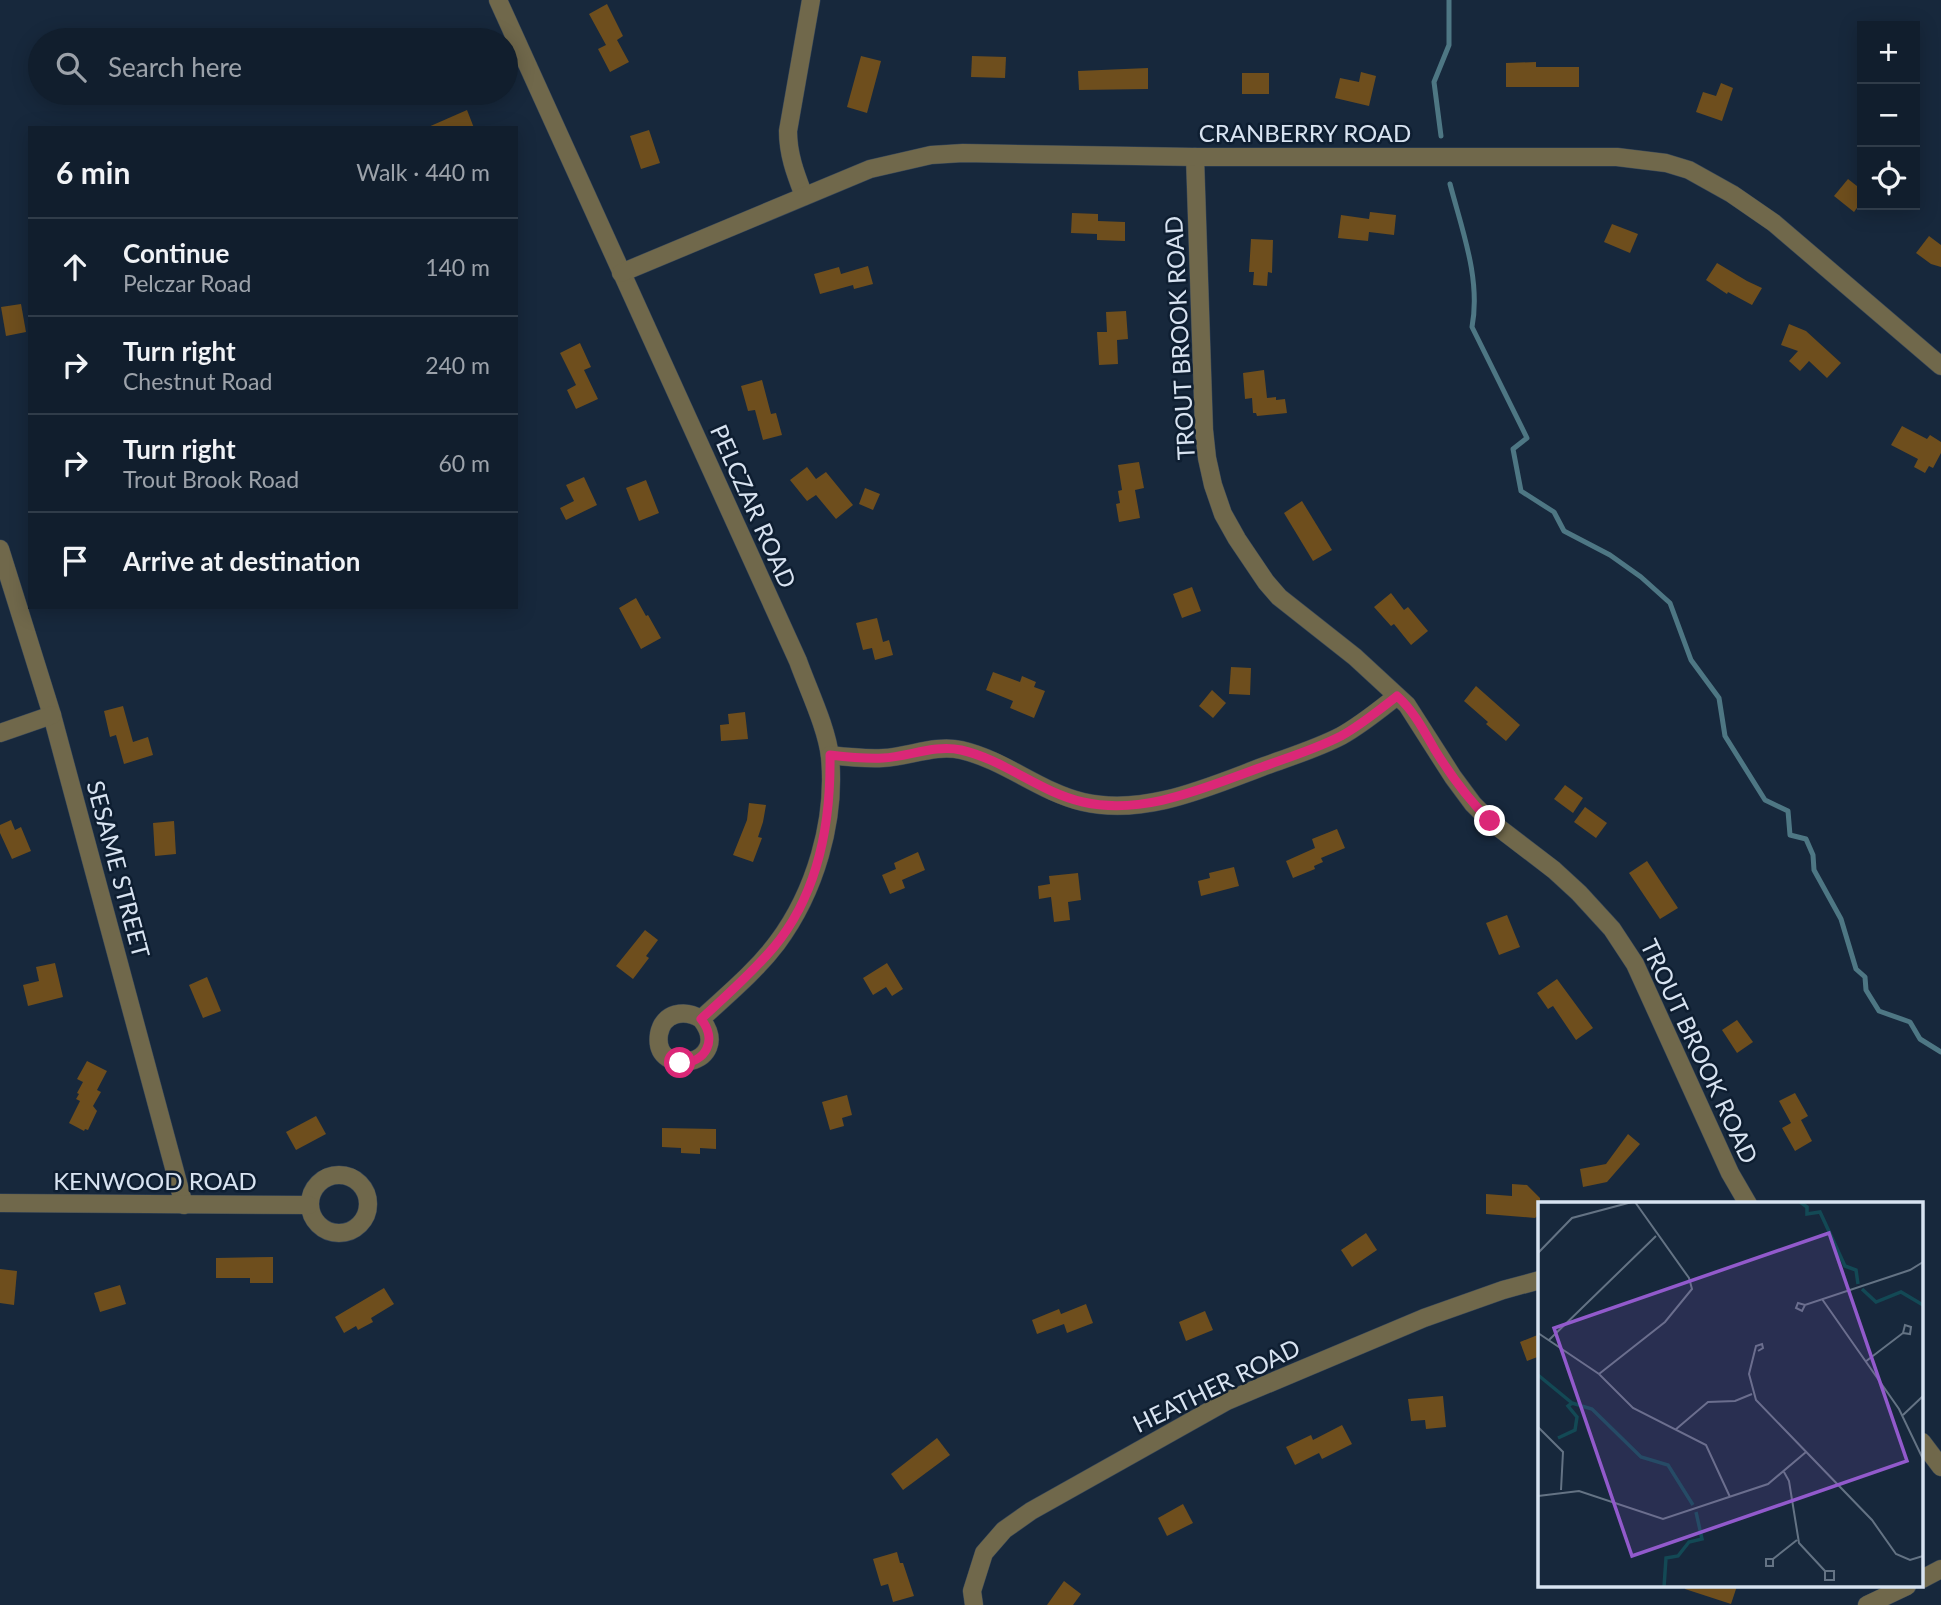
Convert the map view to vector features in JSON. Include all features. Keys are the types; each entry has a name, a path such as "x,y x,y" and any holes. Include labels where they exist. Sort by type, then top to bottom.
{"street":[{"name":"PELCZAR ROAD","path":"498,0 511,28"},
{"path":"804,197 788,147 788,131 811,0"},
{"name":"PELCZAR ROAD","path":"518,44 798,661 830,755 827,822 818,860 795,917 776,945 756,967 701,1019"},
{"name":"CRANBERRY ROAD","path":"621,273 870,169 931,155 1593,156 1641,159 1689,170 1754,208 1941,366"},
{"name":"TROUT BROOK ROAD","path":"1195,157 1205,439 1213,485 1223,514 1244,550 1279,597 1355,657 1407,705 1447,769 1473,804 1490,821 1554,870 1612,929 1647,991 1730,1172 1747,1202"},
{"name":"SESAME STREET","path":"0,549 52,715 184,1205"},
{"path":"830,755 884,758 922,751 958,749 995,762 1073,799 1126,806 1173,798 1318,747 1352,729 1397,696"},
{"path":"0,733 52,715"},
{"name":"KENWOOD ROAD","path":"0,1203 309,1205"},
{"name":"HEATHER ROAD","path":"974,1605 972,1591 984,1553 1004,1530 1031,1511 1227,1401 1424,1318 1538,1281"},
{"path":"1924,1445 1941,1468"},
{"path":"1924,1578 1941,1569"},
{"path":"1867,1605 1903,1588"}],"building":[{"path":"607,4 623,36 617,40 629,62 610,72 598,49 606,45 589,14"},
{"path":"861,56 881,61 867,113 847,107"},
{"path":"972,56 1006,57 1005,78 971,77"},
{"path":"1536,62 1536,67 1579,67 1579,87 1506,87 1506,63"},
{"path":"1148,68 1148,89 1079,90 1078,71"},
{"path":"1361,72 1376,76 1369,106 1335,98 1340,78 1359,82"},
{"path":"1242,73 1269,73 1269,94 1242,94"},
{"path":"1721,83 1733,88 1722,121 1696,112 1703,92 1716,96"},
{"path":"467,110 473,126 431,126"},
{"path":"649,130 660,163 641,169 630,136"},
{"path":"1848,179 1857,186 1857,208 1854,212 1834,196"},
{"path":"1370,212 1396,215 1394,235 1369,232 1368,241 1338,238 1341,215 1369,219"},
{"path":"1072,213 1098,214 1098,221 1125,222 1125,241 1097,240 1097,234 1071,233"},
{"path":"1612,224 1638,234 1630,253 1604,242"},
{"path":"1929,236 1941,245 1941,267 1931,264 1916,253"},
{"path":"1251,239 1273,240 1272,273 1268,272 1267,286 1253,285 1254,272 1249,272"},
{"path":"1717,263 1762,288 1752,305 1728,292 1727,294 1706,280"},
{"path":"868,266 873,284 854,289 853,285 820,294 814,274 839,267 841,274"},
{"path":"21,304 26,332 6,336 1,307"},
{"path":"1126,311 1128,339 1117,340 1118,364 1099,365 1097,332 1107,332 1106,312"},
{"path":"1789,324 1806,331 1841,363 1827,378 1809,361 1800,371 1789,361 1798,351 1781,345"},
{"path":"580,343 591,367 584,370 598,399 576,409 567,390 576,385 560,353"},
{"path":"1264,370 1267,398 1285,399 1287,413 1257,416 1253,413 1252,398 1245,399 1243,373"},
{"path":"762,380 771,414 776,413 782,435 763,440 755,410 748,411 741,386"},
{"path":"1902,426 1927,439 1930,435 1941,442 1941,453 1933,468 1929,466 1925,473 1914,467 1918,459 1891,445"},
{"path":"1139,462 1144,488 1135,490 1140,518 1119,522 1116,504 1120,503 1118,491 1122,490 1118,465"},
{"path":"807,467 816,479 826,472 853,505 836,519 816,495 807,501 790,480"},
{"path":"584,477 597,505 566,520 560,508 574,501 566,485"},
{"path":"646,480 659,513 639,521 626,488"},
{"path":"865,488 880,494 873,510 859,504"},
{"path":"1302,501 1332,550 1313,561 1284,513"},
{"path":"1192,587 1201,611 1182,618 1173,594"},
{"path":"1391,593 1404,610 1408,607 1428,631 1411,645 1394,624 1391,626 1374,607"},
{"path":"636,598 661,638 641,649 619,608"},
{"path":"877,618 883,642 889,640 893,655 875,660 872,648 863,650 856,623"},
{"path":"1231,667 1251,668 1250,695 1229,694"},
{"path":"993,672 1020,682 1022,676 1036,682 1034,687 1045,691 1034,718 1010,708 1013,701 986,690"},
{"path":"1476,686 1520,725 1506,741 1464,701"},
{"path":"1212,690 1226,703 1213,718 1199,706"},
{"path":"123,706 133,742 148,737 153,755 124,764 116,735 110,737 104,711"},
{"path":"745,712 748,739 721,741 720,725 729,724 728,714"},
{"path":"1565,785 1583,798 1573,813 1554,799"},
{"path":"749,803 766,805 758,837 762,838 753,862 733,855 747,820"},
{"path":"1585,807 1607,823 1596,838 1574,822"},
{"path":"11,820 15,830 21,827 31,851 12,859 0,833 0,825"},
{"path":"174,821 176,854 155,856 153,823"},
{"path":"1337,829 1345,848 1321,858 1323,862 1314,866 1315,869 1293,878 1286,861 1315,848 1312,839"},
{"path":"918,852 925,870 902,880 905,888 890,894 882,875 896,869 894,863"},
{"path":"1647,861 1678,908 1660,919 1629,873"},
{"path":"1234,867 1239,886 1201,896 1198,881 1210,878 1209,873"},
{"path":"1078,873 1081,900 1068,902 1070,920 1054,922 1051,897 1039,899 1038,886 1050,884 1049,876"},
{"path":"1507,915 1520,947 1499,955 1486,923"},
{"path":"645,930 658,940 646,956 649,958 633,979 616,966"},
{"path":"55,963 63,997 28,1006 23,985 39,981 36,967"},
{"path":"887,963 903,989 892,996 886,987 873,995 863,978"},
{"path":"207,977 221,1011 203,1018 189,985"},
{"path":"1557,979 1593,1028 1576,1040 1553,1006 1548,1009 1537,993"},
{"path":"1737,1020 1753,1042 1737,1053 1722,1030"},
{"path":"87,1061 107,1071 97,1090 101,1092 93,1106 97,1111 88,1130 84,1131 69,1123 80,1101 76,1099 83,1082 77,1079"},
{"path":"1795,1093 1808,1116 1801,1120 1812,1141 1795,1151 1782,1128 1791,1123 1779,1101"},
{"path":"847,1095 852,1115 842,1118 844,1126 830,1130 822,1102"},
{"path":"316,1116 326,1134 296,1150 286,1132"},
{"path":"662,1128 716,1129 716,1149 700,1148 700,1154 681,1153 681,1148 662,1147"},
{"path":"1628,1134 1640,1144 1607,1182 1583,1187 1580,1169 1606,1164"},
{"path":"1512,1184 1527,1185 1540,1198 1538,1215 1535,1218 1486,1214 1486,1194 1512,1196"},
{"path":"1366,1233 1377,1250 1352,1267 1341,1250"},
{"path":"273,1257 273,1283 250,1283 250,1278 216,1278 216,1258"},
{"path":"0,1269 17,1271 14,1305 0,1303"},
{"path":"120,1285 126,1304 100,1312 94,1293"},
{"path":"384,1288 394,1304 371,1318 373,1322 358,1330 356,1326 344,1333 335,1317"},
{"path":"1086,1304 1093,1323 1067,1333 1064,1324 1037,1334 1032,1320 1059,1309 1061,1314"},
{"path":"1205,1311 1213,1330 1186,1341 1179,1322"},
{"path":"1538,1335 1538,1357 1527,1361 1520,1342"},
{"path":"1443,1396 1446,1427 1426,1429 1425,1420 1411,1421 1408,1399"},
{"path":"1342,1425 1352,1444 1322,1459 1319,1453 1295,1465 1286,1447 1311,1435 1313,1440"},
{"path":"937,1438 950,1455 903,1490 891,1474"},
{"path":"1183,1504 1193,1523 1167,1536 1158,1518"},
{"path":"897,1552 914,1596 893,1602 888,1584 881,1586 873,1559"},
{"path":"1064,1581 1081,1594 1073,1605 1047,1605"},
{"path":"1685,1588 1736,1588 1731,1604"}],"waterway":[{"path":"1441,136 1434,82 1449,45 1449,0"},
{"path":"1450,184 1472,273 1472,327 1527,438 1513,449 1521,491 1554,512 1564,531 1610,555 1641,577 1670,603 1691,660 1719,698 1725,736 1765,800 1788,811 1790,835 1806,839 1813,855 1814,870 1841,919 1856,969 1865,977 1866,990 1879,1011 1910,1022 1920,1039 1941,1052"}],"route":[{"path":"680,1063 688,1063 702,1056 707,1049 709,1033 701,1019 756,967 776,945 795,917 818,860 827,822 830,755 884,758 922,751 958,749 995,762 1064,796 1083,802 1126,806 1173,798 1318,747 1361,723 1397,696 1407,705 1473,804 1490,821"}]}
